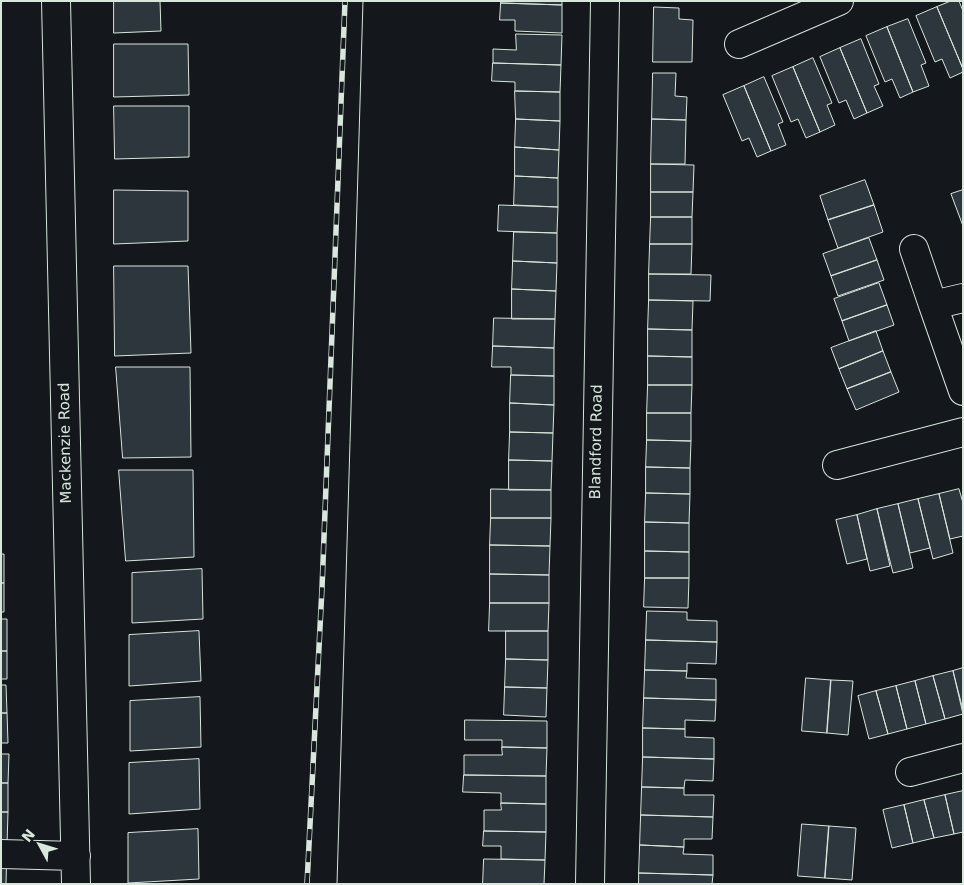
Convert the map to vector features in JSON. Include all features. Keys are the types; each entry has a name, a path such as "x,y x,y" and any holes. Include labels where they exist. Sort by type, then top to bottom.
{"street":[{"name":"Mackenzie Road","path":"56,1 76,884"},
{"name":"Blandford Road","path":"590,884 605,1"},
{"path":"739,44 839,1"},
{"path":"914,249 963,391"},
{"path":"933,305 963,298"},
{"path":"837,465 963,432"},
{"path":"910,772 963,758"},
{"path":"1,854 76,856"}],"building":[{"path":"114,1 160,1 161,31 114,33"},
{"path":"501,1 562,1 562,5 501,3"},
{"path":"951,1 959,1 963,11 963,69 937,7"},
{"path":"501,3 562,5 562,33 515,31 515,20 500,20"},
{"path":"654,7 679,8 679,19 693,20 692,62 653,62"},
{"path":"937,7 963,69 963,72 950,78 942,59 935,62 916,16"},
{"path":"908,19 926,63 921,65 929,86 913,92 887,27"},
{"path":"887,27 913,92 900,98 892,79 885,82 866,36"},
{"path":"516,34 562,35 561,65 493,63 493,49 516,50"},
{"path":"861,39 879,84 874,86 883,106 867,113 840,48"},
{"path":"114,44 188,44 189,95 114,97"},
{"path":"840,48 867,113 854,119 846,100 839,103 820,57"},
{"path":"813,58 832,103 827,105 835,125 820,132 793,67"},
{"path":"493,63 561,65 560,92 515,91 515,82 492,81"},
{"path":"793,67 820,132 806,138 798,119 791,122 772,76"},
{"path":"653,73 676,73 675,96 687,97 686,120 652,119"},
{"path":"764,77 783,122 778,124 786,145 771,151 744,86"},
{"path":"744,86 771,151 757,157 749,138 742,141 723,95"},
{"path":"515,91 560,92 560,121 516,119"},
{"path":"114,106 189,106 189,157 115,159"},
{"path":"516,119 560,121 559,150 515,147"},
{"path":"652,119 686,120 685,164 651,164"},
{"path":"515,147 559,150 558,178 515,176"},
{"path":"651,164 694,165 693,192 651,192"},
{"path":"515,176 558,178 558,207 514,205"},
{"path":"865,180 874,205 828,220 820,196"},
{"path":"114,190 188,191 188,241 114,244"},
{"path":"963,190 963,226 951,194"},
{"path":"651,192 693,192 692,217 651,217"},
{"path":"499,205 558,207 557,233 498,231"},
{"path":"874,205 883,232 838,248 828,220"},
{"path":"651,217 692,217 692,244 650,244"},
{"path":"514,232 557,233 557,263 513,261"},
{"path":"869,238 877,260 831,276 823,254"},
{"path":"650,244 692,244 691,274 649,274"},
{"path":"877,260 884,280 838,296 831,276"},
{"path":"513,261 557,263 556,291 512,289"},
{"path":"114,266 188,266 191,353 115,356"},
{"path":"649,274 711,275 710,301 649,300"},
{"path":"879,283 887,305 842,321 834,299"},
{"path":"512,289 556,291 555,319 512,319"},
{"path":"649,300 693,301 692,330 648,329"},
{"path":"887,305 894,325 849,341 842,321"},
{"path":"494,318 555,319 554,348 493,346"},
{"path":"648,329 692,330 692,357 648,356"},
{"path":"876,331 883,351 839,369 831,348"},
{"path":"493,346 554,348 554,376 511,375 511,367 492,367"},
{"path":"883,351 891,372 847,389 839,369"},
{"path":"648,356 692,357 692,385 648,385"},
{"path":"116,367 190,367 191,457 123,458"},
{"path":"891,372 899,392 856,410 847,389"},
{"path":"511,375 554,376 554,405 510,403"},
{"path":"648,385 692,385 691,413 647,413"},
{"path":"510,403 554,405 553,433 510,432"},
{"path":"647,413 691,413 691,441 647,440"},
{"path":"510,432 553,433 552,461 509,460"},
{"path":"647,440 691,441 690,468 646,467"},
{"path":"509,460 552,461 551,490 509,490"},
{"path":"646,467 690,468 690,494 646,493"},
{"path":"119,470 193,470 194,557 126,561"},
{"path":"491,489 551,490 551,518 491,518"},
{"path":"959,489 963,503 963,536 950,539 939,494"},
{"path":"646,493 690,494 689,523 645,522"},
{"path":"939,494 953,553 933,559 918,499"},
{"path":"918,499 930,548 910,553 898,504"},
{"path":"898,504 913,568 893,573 877,509"},
{"path":"877,509 890,566 870,571 857,515"},
{"path":"857,515 867,559 847,564 836,520"},
{"path":"491,518 551,518 550,546 490,545"},
{"path":"645,522 689,523 689,552 645,551"},
{"path":"490,545 550,546 549,575 490,574"},
{"path":"645,551 689,552 689,578 645,578"},
{"path":"1,554 4,554 4,583 1,583"},
{"path":"202,569 203,619 132,623 132,573"},
{"path":"490,574 549,575 549,603 490,603"},
{"path":"645,578 689,578 688,608 644,607"},
{"path":"1,583 4,583 4,612 1,612"},
{"path":"490,603 549,603 548,631 489,631"},
{"path":"647,611 687,612 687,620 717,621 717,642 646,640"},
{"path":"1,619 7,619 7,651 1,651"},
{"path":"199,631 201,681 129,686 129,635"},
{"path":"506,631 548,631 548,660 506,659"},
{"path":"646,640 717,642 716,664 687,663 687,671 645,670"},
{"path":"1,651 7,651 7,679 1,679"},
{"path":"506,659 548,660 547,688 505,687"},
{"path":"963,668 963,710 953,671"},
{"path":"645,670 687,671 686,678 716,679 716,700 644,698"},
{"path":"953,671 963,714 945,719 933,676"},
{"path":"933,676 945,719 926,724 915,681"},
{"path":"806,678 831,680 827,733 802,731"},
{"path":"831,680 853,681 848,735 827,733"},
{"path":"915,681 926,724 907,729 896,686"},
{"path":"1,685 6,685 7,713 1,713"},
{"path":"896,686 907,729 888,734 876,691"},
{"path":"505,687 547,688 546,717 504,715"},
{"path":"876,691 888,734 869,739 858,696"},
{"path":"200,697 201,747 130,751 130,701"},
{"path":"644,698 716,700 715,721 685,720 685,729 643,728"},
{"path":"1,713 7,713 8,743 1,743"},
{"path":"465,720 547,721 547,748 502,747 502,740 465,740"},
{"path":"643,728 685,729 685,737 714,738 714,759 643,757"},
{"path":"502,747 547,748 546,776 464,775 464,755 502,755"},
{"path":"1,754 9,754 8,783 1,783"},
{"path":"643,757 714,759 713,781 685,780 684,788 642,787"},
{"path":"199,759 200,809 129,814 129,763"},
{"path":"464,775 546,776 546,804 501,803 501,793 463,792"},
{"path":"1,783 8,783 8,812 1,812"},
{"path":"642,787 684,788 684,795 714,795 713,817 641,815"},
{"path":"963,791 963,832 954,834 945,795"},
{"path":"945,795 954,834 934,838 924,800"},
{"path":"924,800 934,838 913,843 904,805"},
{"path":"501,803 546,804 546,832 484,831 484,810 501,810"},
{"path":"904,805 913,843 892,848 883,810"},
{"path":"1,812 8,812 7,845 1,845"},
{"path":"641,815 713,817 712,839 684,839 684,847 640,845"},
{"path":"802,824 829,826 825,878 798,876"},
{"path":"829,826 856,828 852,880 825,878"},
{"path":"198,829 199,879 128,883 128,833"},
{"path":"484,831 546,832 545,860 501,859 501,846 483,846"},
{"path":"1,845 7,845 6,884 1,884"},
{"path":"640,845 684,847 683,854 713,855 713,875 639,873"},
{"path":"484,859 545,860 544,884 483,884"},
{"path":"639,873 713,875 712,884 639,884"}],"tram line":[{"path":"337,884 363,1"}],"railway":[{"path":"307,884 322,588 345,1"}]}
